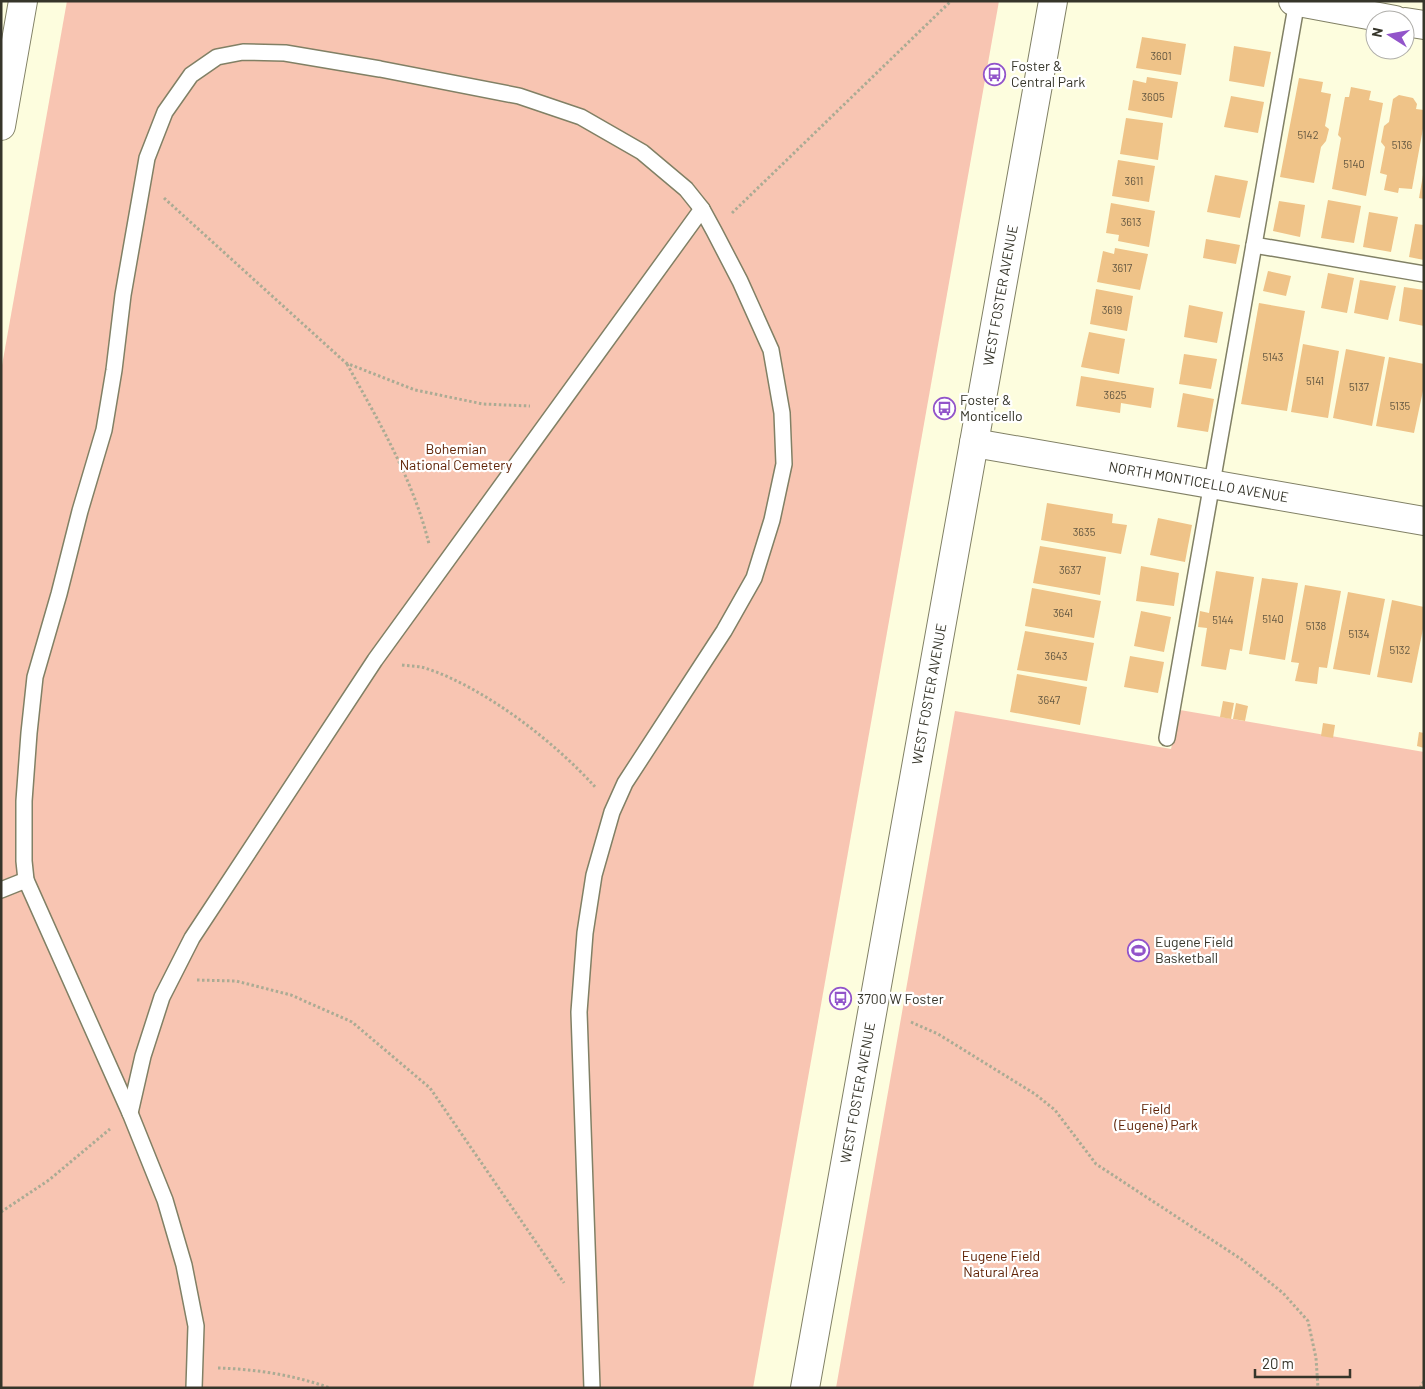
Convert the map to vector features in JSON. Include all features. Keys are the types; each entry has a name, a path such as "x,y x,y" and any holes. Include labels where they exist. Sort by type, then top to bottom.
{"main road":[{"path":"1,126 23,1"},
{"name":"WEST FOSTER AVENUE","path":"805,1388 1053,1"},
{"path":"1296,1 1365,14"},
{"name":"NORTH MONTICELLO AVENUE","path":"974,443 1424,520"}],"lane":[{"path":"1167,738 1296,1"},
{"path":"194,1388 196,1326 184,1265 165,1200 130,1113 26,880 24,861 24,801 35,677 104,430 114,370 123,295 147,158 166,112 192,75 217,57 244,52 285,53 380,69 519,96 581,117 642,152 686,189 702,209 714,231 740,281 771,350 782,413 784,464 772,520 754,578 724,631 625,783 612,812 594,875 585,933 579,1012 592,1388"},
{"path":"130,1113 143,1056 162,997 192,938 375,660 702,209"},
{"path":"1254,244 1424,274"},
{"path":"4,888 26,880"}],"path":[{"path":"714,231 951,1"},
{"path":"143,180 346,363 399,460 423,518 437,574"},
{"path":"346,363 415,390 483,404 559,406"},
{"path":"375,660 424,668 467,686 515,717 563,755 595,787 612,812"},
{"path":"171,979 236,982 291,995 352,1022 430,1088 589,1320"},
{"path":"911,1022 938,1034 1035,1094 1055,1110 1096,1164 1241,1259 1283,1293 1308,1321 1316,1358 1318,1388"},
{"path":"1,1212 49,1180 130,1113"},
{"path":"195,1367 249,1369 317,1383 330,1388"},
{"path":"1420,1388 1424,1381"}],"green space":[{"name":"Bohemian National Cemetery","path":"67,1 999,1 753,1388 1,1388 1,371"},
{"name":"Field (Eugene) Park","path":"1180,710 1424,752 1424,1388 836,1388 955,711 1171,749"}],"building":[{"path":"1142,37 1186,44 1181,75 1136,68"},
{"path":"1234,46 1271,52 1264,87 1229,81"},
{"path":"1147,77 1178,82 1172,118 1128,110 1133,80 1146,83"},
{"path":"1299,78 1323,82 1321,92 1331,94 1325,126 1329,129 1326,141 1321,147 1314,183 1280,177"},
{"path":"1351,87 1371,91 1369,100 1383,103 1366,196 1332,189 1341,138 1338,135 1345,97 1349,97"},
{"path":"1399,95 1413,98 1417,104 1416,109 1424,110 1424,123 1412,189 1399,188 1398,193 1384,190 1387,175 1380,173 1385,147 1381,142 1384,126 1389,122 1393,99"},
{"path":"1231,96 1264,102 1258,133 1224,127"},
{"path":"1126,118 1163,123 1158,160 1120,154"},
{"path":"1118,160 1155,166 1149,202 1112,196"},
{"path":"1215,175 1248,181 1240,218 1207,212"},
{"path":"1424,176 1424,199 1419,198"},
{"path":"1328,200 1361,206 1354,243 1321,238"},
{"path":"1279,201 1305,205 1300,237 1273,231"},
{"path":"1111,203 1155,211 1149,247 1118,241 1119,235 1106,233"},
{"path":"1369,212 1398,217 1391,252 1363,247"},
{"path":"1415,224 1424,225 1424,260 1409,257"},
{"path":"1206,239 1240,245 1236,264 1203,258"},
{"path":"1115,248 1148,254 1140,290 1097,282 1103,251 1114,254"},
{"path":"1268,271 1291,276 1286,296 1263,291"},
{"path":"1328,273 1354,278 1347,313 1321,308"},
{"path":"1360,280 1396,286 1388,320 1354,313"},
{"path":"1404,287 1424,290 1424,326 1399,321"},
{"path":"1096,289 1133,296 1127,331 1090,324"},
{"path":"1259,303 1305,311 1287,411 1241,404"},
{"path":"1189,305 1223,312 1217,343 1184,337"},
{"path":"1089,332 1125,339 1119,374 1081,367"},
{"path":"1303,344 1339,351 1328,418 1291,412"},
{"path":"1346,349 1385,357 1372,426 1333,418"},
{"path":"1184,354 1217,359 1211,389 1179,384"},
{"path":"1389,357 1424,364 1424,386 1414,433 1376,426"},
{"path":"1081,376 1154,388 1151,408 1121,403 1120,413 1076,406"},
{"path":"1183,393 1214,399 1208,432 1177,427"},
{"path":"1047,503 1113,514 1112,523 1127,525 1121,554 1041,540"},
{"path":"1158,518 1192,525 1185,562 1150,555"},
{"path":"1040,546 1106,557 1100,595 1033,583"},
{"path":"1141,566 1179,573 1174,606 1136,601"},
{"path":"1216,571 1254,577 1242,651 1230,649 1226,670 1201,666 1207,628 1198,627 1200,611 1209,613"},
{"path":"1262,578 1298,583 1285,660 1249,654"},
{"path":"1305,585 1341,591 1327,668 1319,667 1317,684 1295,681 1299,663 1291,662"},
{"path":"1032,588 1101,601 1094,638 1025,626"},
{"path":"1348,592 1385,599 1370,675 1333,669"},
{"path":"1392,600 1424,607 1424,624 1412,683 1377,677"},
{"path":"1141,611 1171,617 1164,652 1134,646"},
{"path":"1025,631 1094,643 1087,681 1017,670"},
{"path":"1130,656 1164,662 1158,693 1124,687"},
{"path":"1017,674 1087,687 1080,725 1010,712"},
{"path":"1223,701 1234,703 1231,719 1220,717"},
{"path":"1236,703 1248,706 1245,721 1233,719"},
{"path":"1323,723 1335,725 1333,738 1321,736"},
{"path":"1419,732 1424,733 1424,748 1417,746"}],"place":[{"name":"Foster & Central Park","path":"995,74"},
{"name":"Foster & Monticello","path":"944,408"},
{"name":"Eugene Field Basketball","path":"1139,950"},
{"name":"3700 W Foster","path":"841,999"}],"park label":[{"name":"Eugene Field Natural Area","path":"1001,1264"}]}
